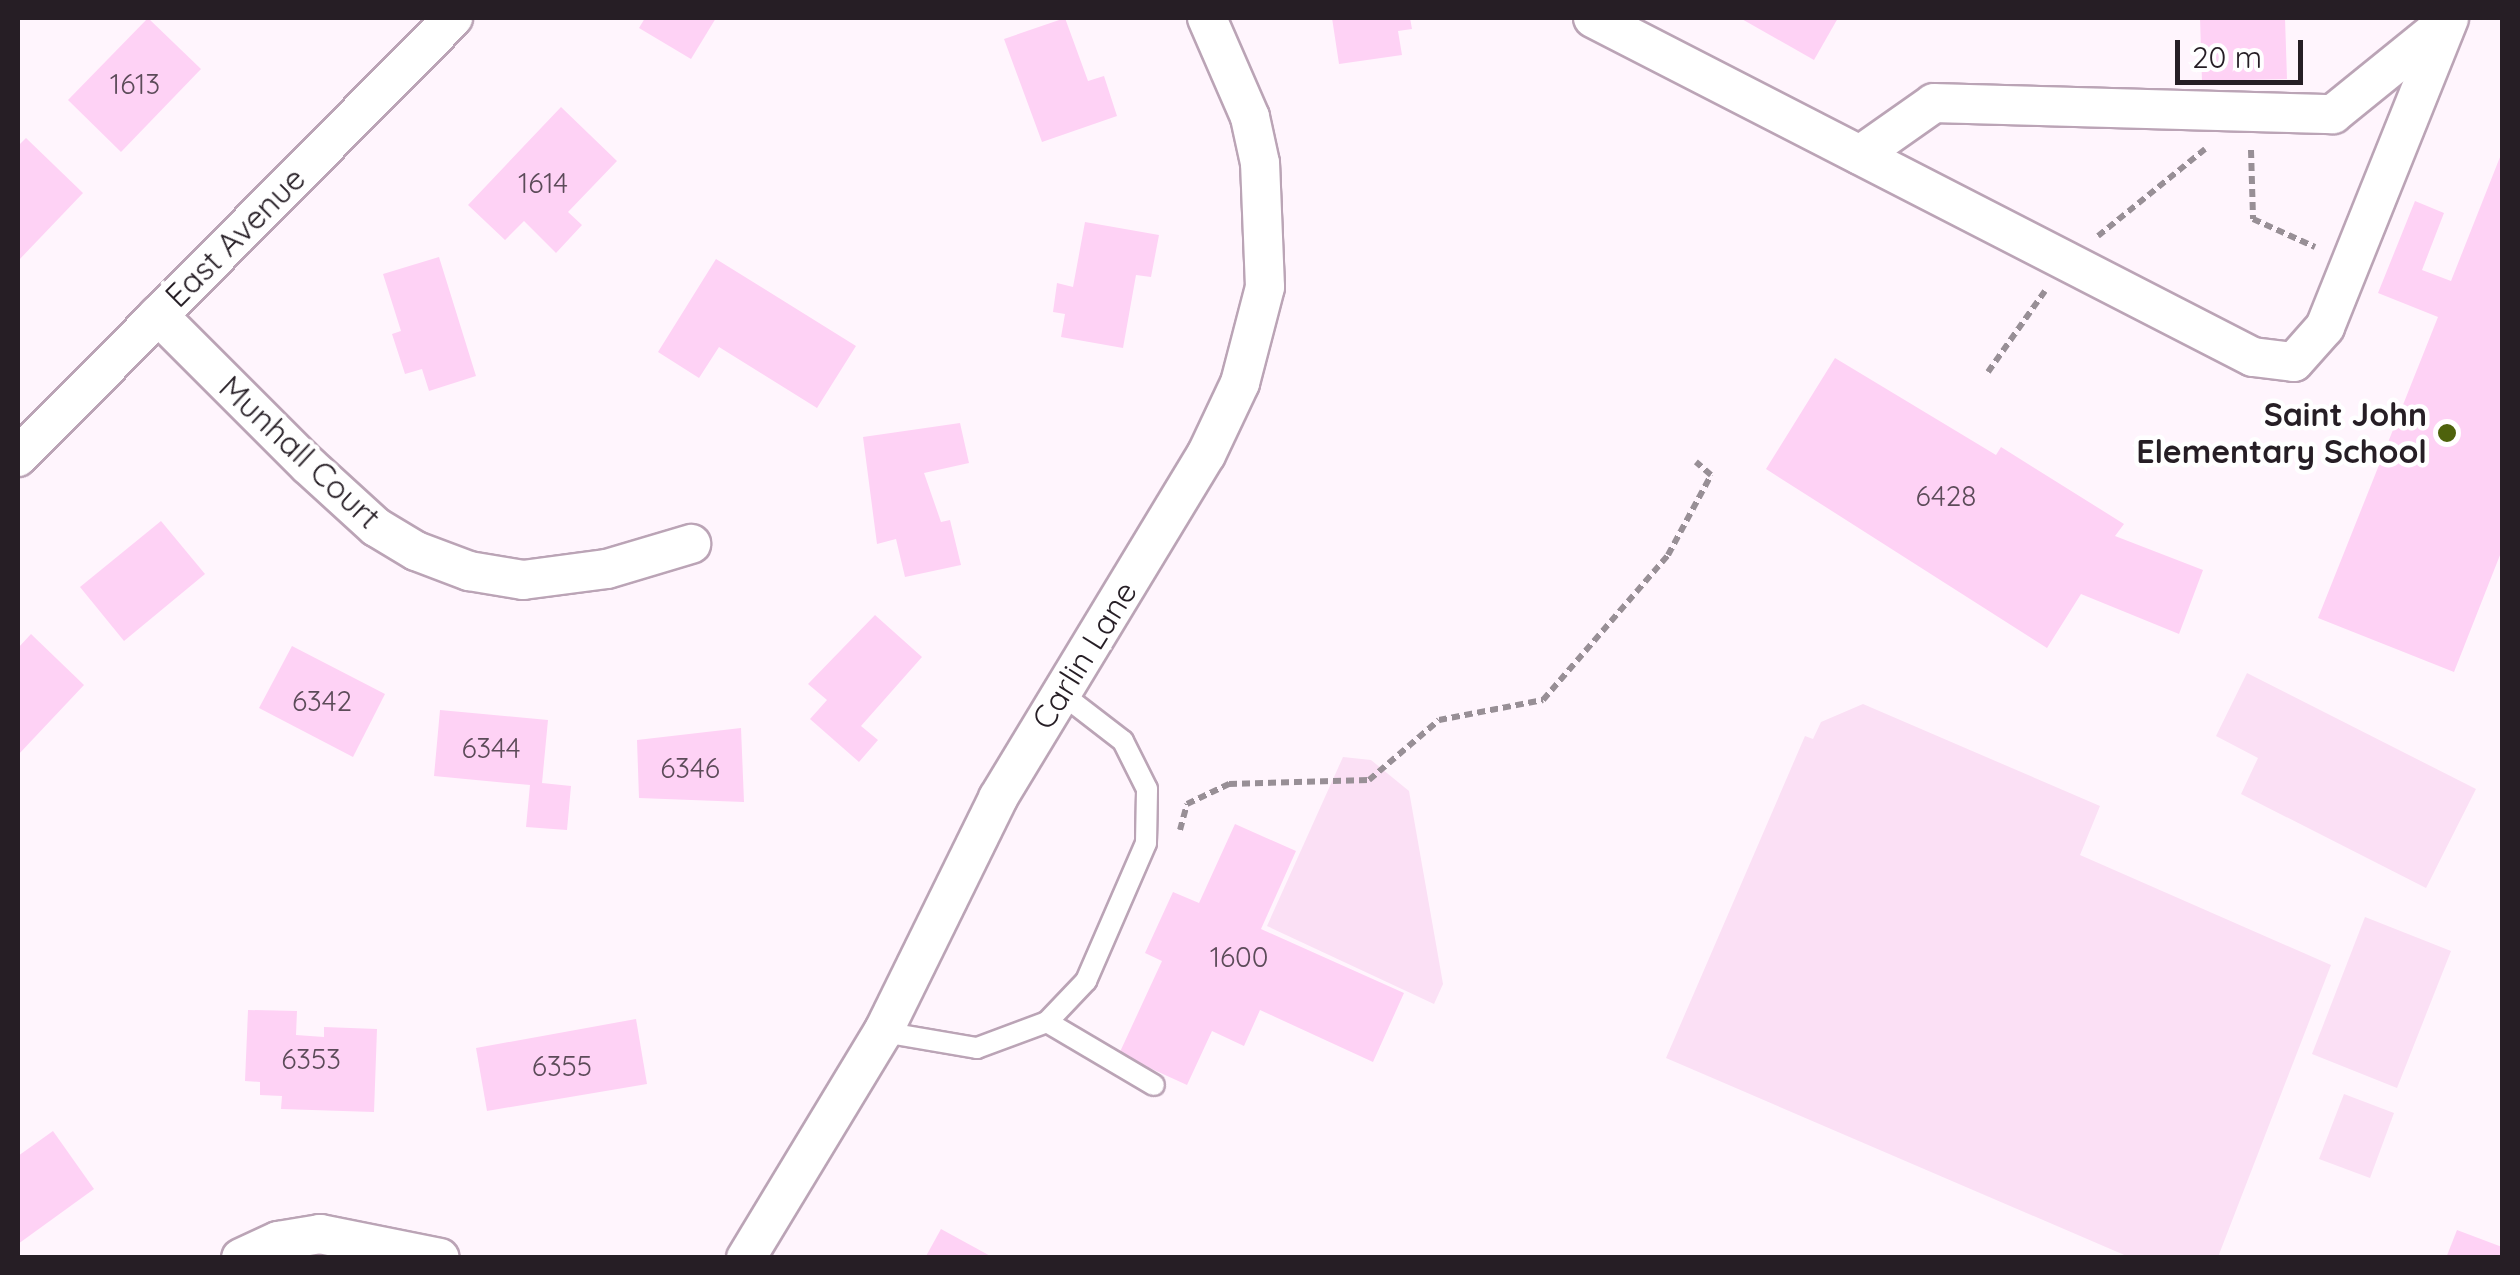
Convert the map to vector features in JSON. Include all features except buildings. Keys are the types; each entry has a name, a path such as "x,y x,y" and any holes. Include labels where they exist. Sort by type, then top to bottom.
{"street":[{"name":"East Avenue","path":"18,456 452,18"},
{"name":"Carlin Lane","path":"746,1258 883,1032 998,798 1206,454 1256,334 1267,238 1260,163 1250,117 1208,18"},
{"path":"1594,18 2253,357 2294,362 2325,328 2449,19"},
{"path":"1860,155 1934,103 2333,114 2449,19"},
{"name":"Munhall Court","path":"158,315 308,466 376,527 416,551 469,571 523,580 607,569 691,544"},
{"path":"240,1258 278,1241 320,1234 440,1258"}],"lane":[{"path":"883,1032 977,1048 1047,1022 1086,981 1146,844 1147,789 1124,741 1061,692"},
{"path":"1047,1022 1154,1085"}],"path":[{"path":"2250,132 2253,219 2316,247"},
{"path":"1988,372 2066,262 2212,144"},
{"path":"1177,839 1187,804 1230,784 1368,780 1438,720 1542,700 1668,555 1711,474 1696,462"}],"shaded area":[{"path":"2247,673 2476,789 2426,888 2241,794 2258,758 2216,736"},
{"path":"1863,704 2100,806 2080,855 2331,965 2218,1257 2129,1257 1666,1058 1805,736 1813,739 1821,722"},
{"path":"1343,757 1371,760 1409,791 1443,984 1434,1004 1267,926"},
{"path":"2365,917 2451,951 2397,1088 2312,1054"},
{"path":"2344,1094 2394,1113 2370,1178 2319,1159"}],"place":[{"name":"Saint John Elementary School","path":"2447,433"}]}
